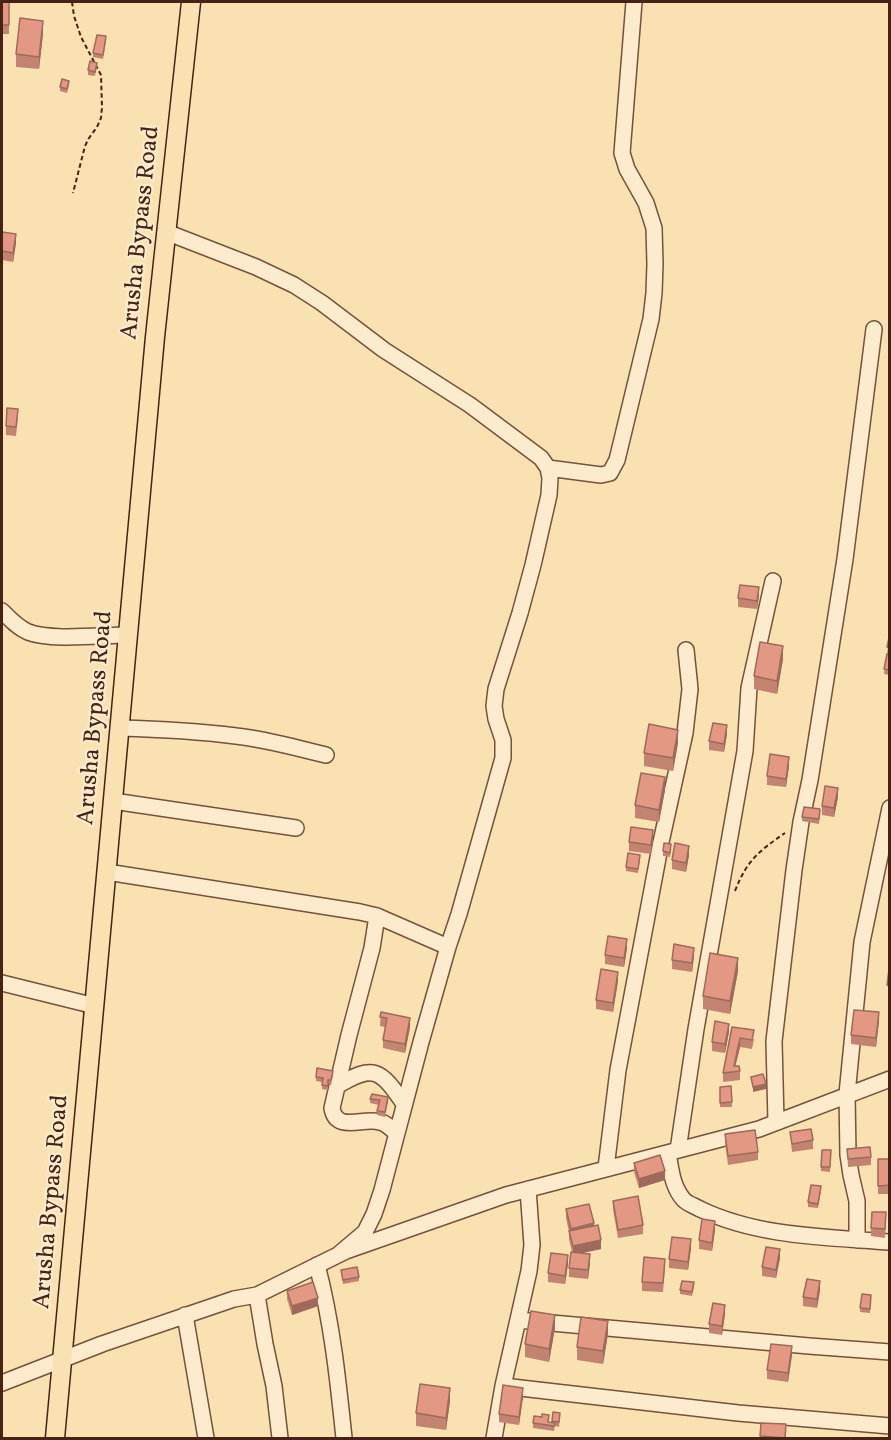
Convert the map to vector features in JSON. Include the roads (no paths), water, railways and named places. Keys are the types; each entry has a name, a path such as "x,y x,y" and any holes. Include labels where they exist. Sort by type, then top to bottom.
{"main road":[{"name":"Arusha Bypass Road","path":"55,1438 166,232 191,2"}],"street":[{"path":"548,468 601,475 610,473 617,460 651,319 655,264 654,228 646,203 627,169 622,153 634,2"},
{"path":"166,232 256,267 294,285 322,303 384,350 470,405 541,458 548,468 550,478 549,495 538,545 496,689 494,706 503,740 503,758 404,1104 382,1190 365,1232 339,1254"},
{"path":"776,1122 774,1041 794,870 844,560 874,329"},
{"path":"773,581 749,688 746,751 673,1152 674,1186 685,1202 717,1217 754,1227 806,1236 890,1242"},
{"path":"2,611 15,624 29,632 67,637 128,634"},
{"path":"606,1168 618,1070 661,842 685,733 690,689 686,650"},
{"path":"120,728 237,736 326,755"},
{"path":"113,801 296,828"},
{"path":"857,1240 857,1200 848,1155 847,1094 862,942 890,808"},
{"path":"107,872 377,916 448,947"},
{"path":"377,916 372,948 348,1035 332,1108 336,1119 349,1122 370,1120 380,1122 396,1133"},
{"path":"2,983 95,1006"},
{"path":"337,1086 359,1075 376,1074 386,1079 404,1104"},
{"path":"2,1383 185,1315 234,1299 257,1295 339,1254 506,1195 759,1129 890,1079"},
{"path":"494,1438 503,1386 529,1271 532,1245 528,1189"},
{"path":"317,1265 332,1335 344,1438"},
{"path":"257,1295 274,1386 280,1438"},
{"path":"185,1315 206,1438"},
{"path":"518,1320 890,1352"},
{"path":"503,1386 738,1413 890,1426"}]}
